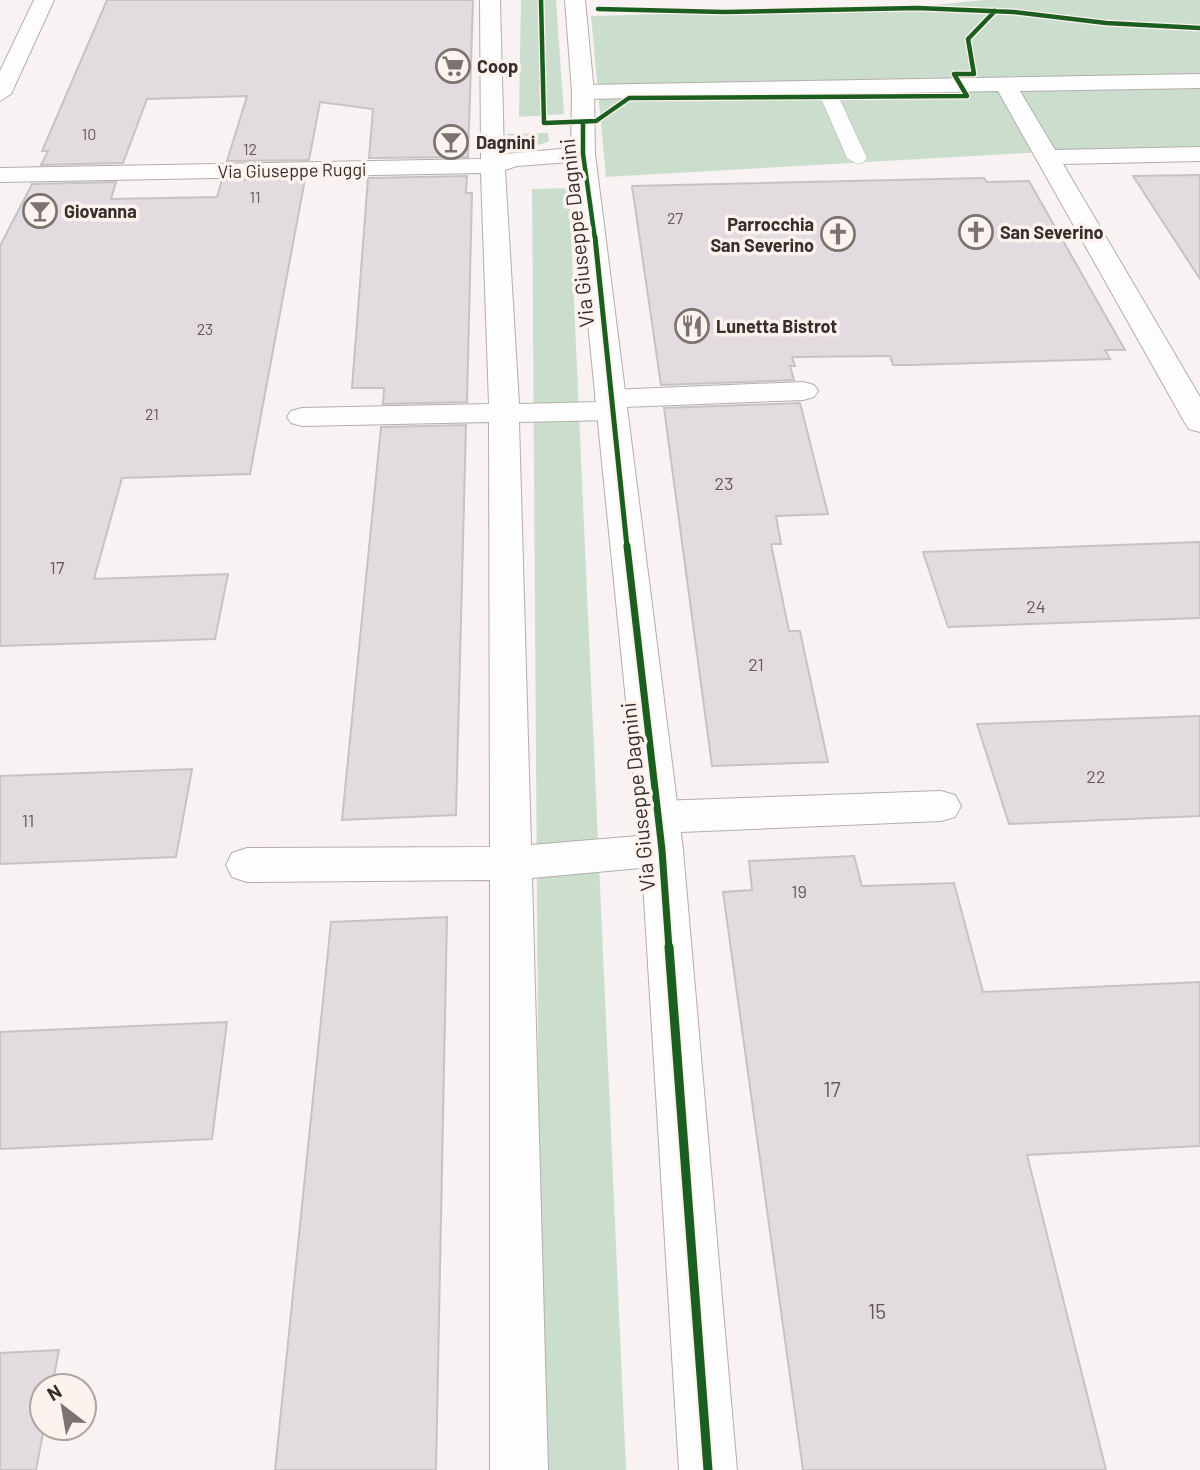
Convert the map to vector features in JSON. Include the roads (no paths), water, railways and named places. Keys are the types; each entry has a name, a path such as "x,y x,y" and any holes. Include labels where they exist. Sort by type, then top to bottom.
{"street":[{"path":"0,94 44,0"},
{"path":"490,0 493,166 503,411 512,863 519,1470"},
{"name":"Via Giuseppe Dagnini","path":"575,0 583,92 583,155 595,236 610,405 660,834 708,1470"},
{"path":"583,92 1200,81"},
{"path":"1006,85 1200,423"},
{"path":"1046,157 1200,154"},
{"name":"Via Giuseppe Ruggi","path":"0,175 493,166 514,159 583,155"},
{"path":"302,417 503,411 803,391"},
{"name":"Via Giuseppe Dagnini","path":"247,865 512,863 660,834 941,806"}],"lane":[{"path":"826,89 858,158"}],"place":[{"name":"Coop","path":"453,66"},
{"name":"Dagnini","path":"451,142"},
{"name":"Giovanna","path":"40,211"},
{"name":"San Severino","path":"976,232"},
{"name":"Parrocchia San Severino","path":"838,234"},
{"name":"Lunetta Bistrot","path":"692,326"}]}
